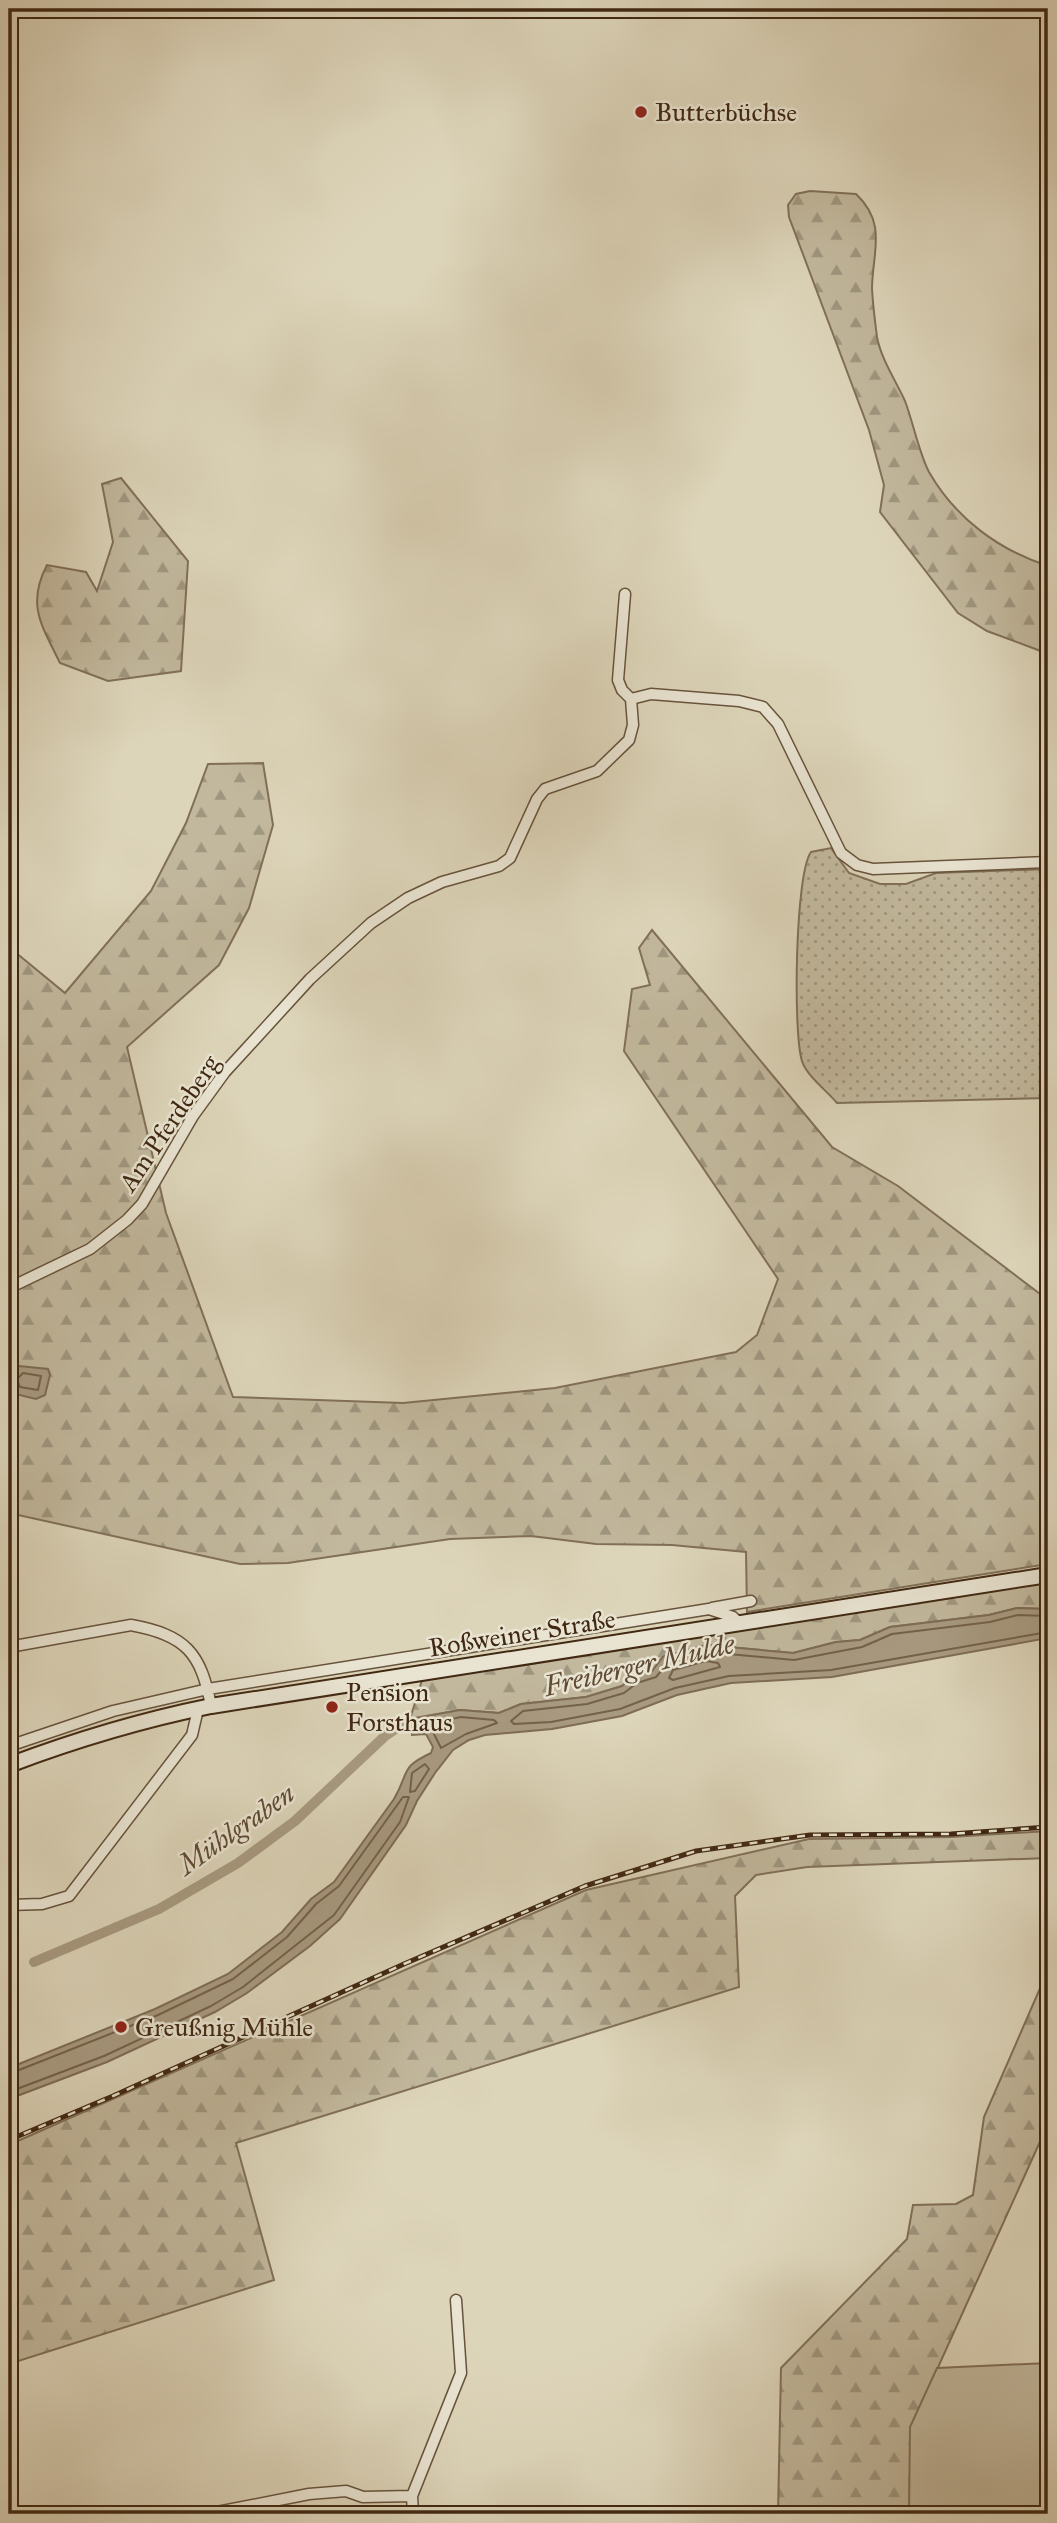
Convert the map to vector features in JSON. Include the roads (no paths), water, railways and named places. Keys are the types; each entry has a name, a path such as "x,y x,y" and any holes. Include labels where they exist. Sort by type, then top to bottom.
{"main road":[{"name":"Roßweiner Straße","path":"9,1765 65,1744 205,1708 1048,1575"}],"street":[{"path":"625,594 618,680 622,690 631,699 651,694 739,701 764,707 778,724 841,853 857,865 873,869 892,869 1048,862"},
{"name":"Am Pferdeberg","path":"9,1288 90,1249 127,1220 142,1204 193,1116 225,1072 310,979 371,923 408,898 442,882 499,866 510,858 537,799 545,789 597,771 629,740 632,725 631,699"},
{"path":"9,1746 113,1711 208,1689 751,1601"},
{"path":"709,1609 720,1611 739,1623"},
{"path":"9,1647 131,1625 151,1629 169,1635 193,1652 203,1668 208,1689 205,1708 192,1735 69,1896 42,1904 11,1904"},
{"path":"384,1661 387,1679"},
{"path":"286,1676 288,1694"},
{"path":"414,2514 412,2496 461,2373 456,2300"},
{"path":"207,2514 309,2494 346,2491 363,2497 412,2496"}],"water":[{"path":"19,1366 48,1369 50,1375 45,1395 36,1399 15,1394 9,1375"},
{"path":"1017,1608 1048,1609 1048,1638 832,1677 731,1683 677,1695 622,1716 552,1729 485,1735 469,1740 453,1750 435,1773 406,1825 340,1919 310,1946 247,1993 215,2012 107,2062 9,2099 9,2068 155,2009 228,1974 282,1932 311,1899 334,1882 394,1799 409,1767 431,1753 433,1747 426,1734 412,1735 410,1719 460,1710 499,1713 521,1704 586,1697 622,1686 633,1677 652,1671 663,1657 706,1645 793,1653 836,1642 860,1640 890,1627 989,1615"}],"waterway":[{"name":"Mühlgraben","path":"34,1962 159,1909 238,1863 295,1821 384,1737 397,1728 422,1724"}],"railway":[{"path":"9,2140 585,1886 696,1851 810,1835 951,1834 1048,1827"}],"place":[{"name":"Butterbüchse","path":"641,112"},
{"name":"Pension Forsthaus","path":"332,1707"},
{"name":"Greußnig Mühle","path":"121,2027"}],"water label":[{"name":"Freiberger Mulde","path":"639,1665"}]}
